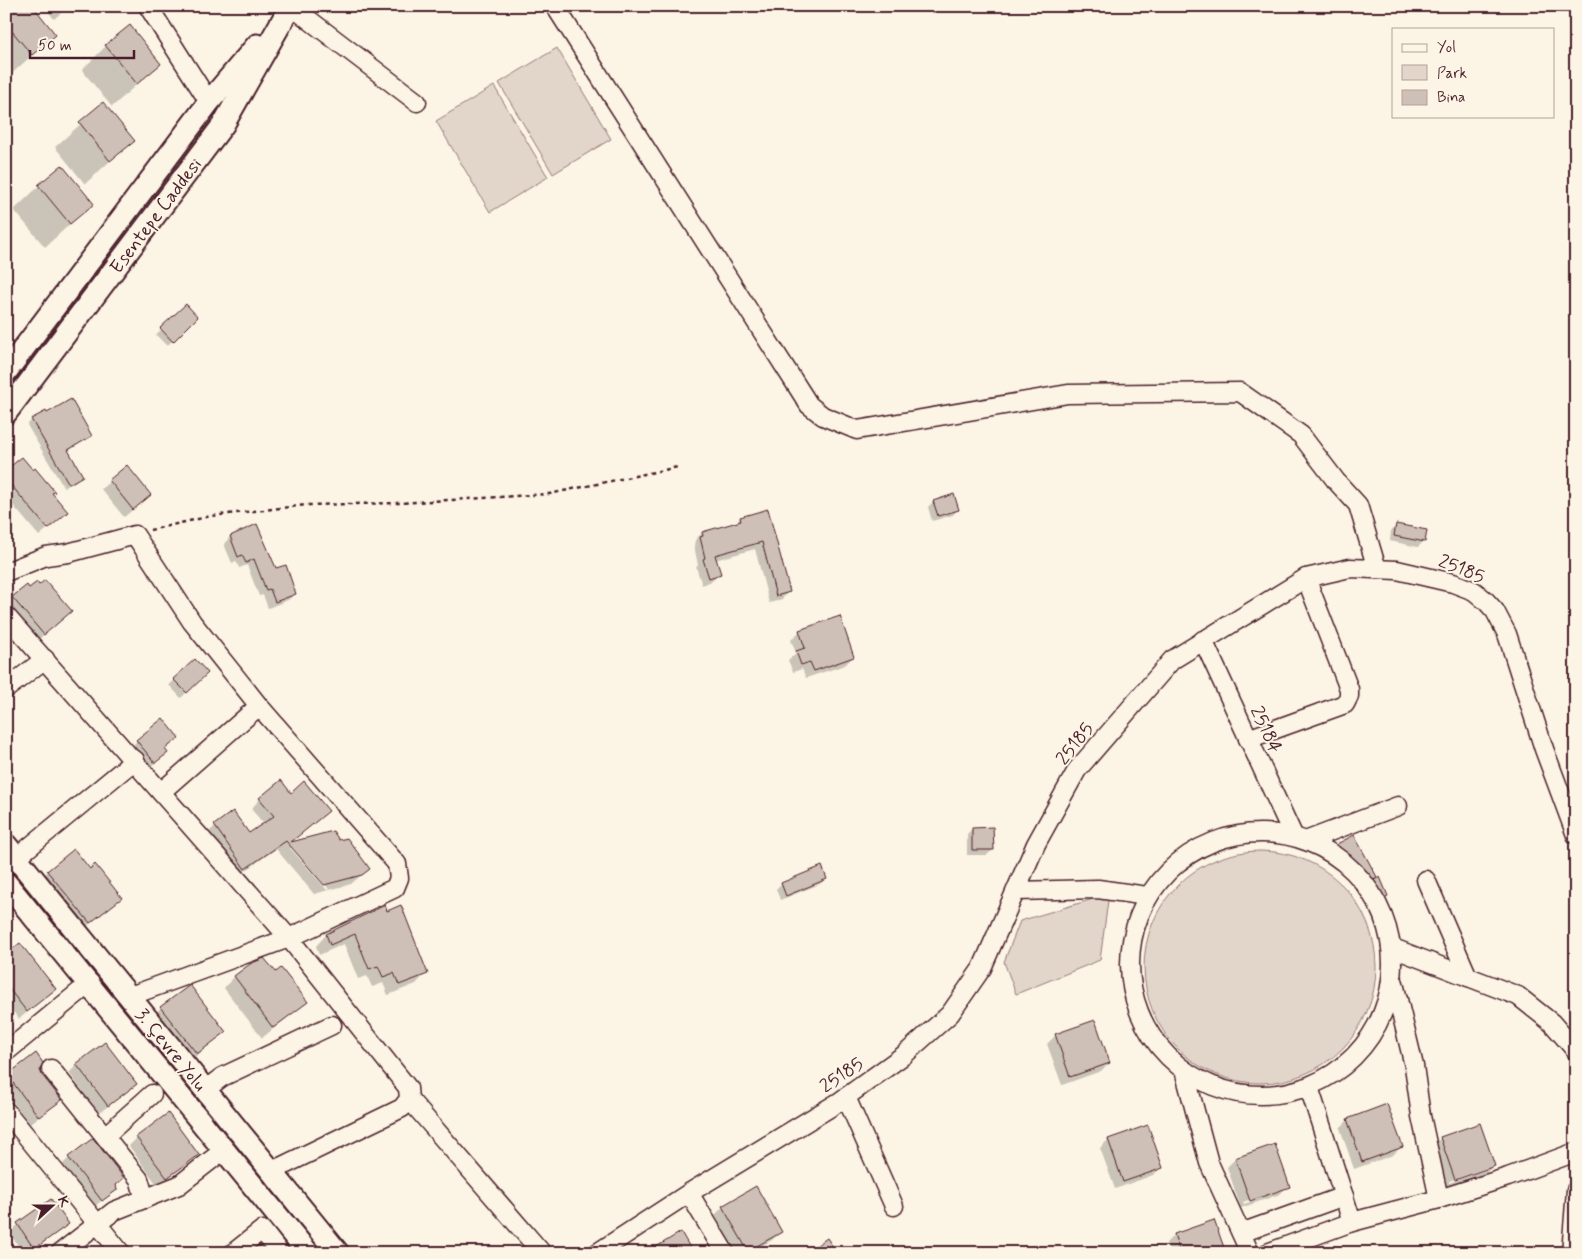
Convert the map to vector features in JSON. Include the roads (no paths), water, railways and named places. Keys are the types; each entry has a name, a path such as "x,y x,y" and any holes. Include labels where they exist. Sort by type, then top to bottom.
{"main road":[{"name":"Esentepe Caddesi","path":"6,372 209,102 290,7"},
{"name":"Esentepe Caddesi","path":"6,413 223,125 290,7"},
{"name":"3. Çevre Yolu","path":"11,852 338,1253"},
{"name":"3. Çevre Yolu","path":"6,883 308,1253"}],"street":[{"path":"148,6 209,102"},
{"path":"555,6 809,405 823,416 857,430 1068,394 1240,392 1301,435 1336,481 1358,505 1377,569"},
{"path":"290,7 417,102"},
{"path":"6,572 46,556 68,553 135,535 192,622 259,706 397,864 399,872 395,888 289,938 130,996"},
{"name":"25185","path":"597,1253 689,1193 846,1097 904,1055 950,1014 982,968 1036,844 1077,770 1172,660 1306,578 1350,568 1396,570 1454,583 1474,592 1496,611 1507,634 1544,749 1576,835"},
{"path":"1248,739 1345,704 1349,696 1349,690 1306,578"},
{"path":"6,616 135,760 289,938 408,1088 409,1099 542,1253"},
{"name":"25184","path":"1203,640 1248,739 1301,837"},
{"path":"6,689 45,659"},
{"path":"161,792 259,706"},
{"path":"11,852 135,760"},
{"path":"1301,837 1398,806"},
{"path":"1393,977 1384,1012 1366,1044 1341,1070 1309,1087 1277,1095 1244,1095 1213,1086 1184,1070 1156,1043 1138,1009 1130,971 1133,932 1147,896 1164,874 1178,861 1210,841 1237,833 1265,831 1301,837 1336,860 1360,886 1381,917 1393,948 1393,977 1414,1066 1421,1116 1439,1200"},
{"path":"1426,880 1468,978"},
{"path":"1016,891 1098,889 1147,896"},
{"path":"1393,948 1468,978 1500,987 1528,1001 1560,1031 1576,1051"},
{"path":"6,1052 90,984"},
{"path":"206,1089 222,1076 332,1025"},
{"path":"51,1069 139,1179 145,1199"},
{"path":"1184,1070 1209,1163 1250,1253"},
{"path":"1309,1087 1352,1222"},
{"path":"105,1136 152,1094"},
{"path":"846,1097 894,1206"},
{"path":"272,1170 402,1108 409,1099"},
{"path":"6,1111 120,1253"},
{"path":"60,1253 97,1224 126,1205 179,1185 224,1150"},
{"path":"1267,1253 1352,1222 1439,1200 1576,1152"},
{"path":"1571,1253 1576,1190"},
{"path":"689,1193 725,1253"},
{"path":"1241,1233 1344,1196"},
{"path":"233,1253 262,1230 280,1253"}]}
